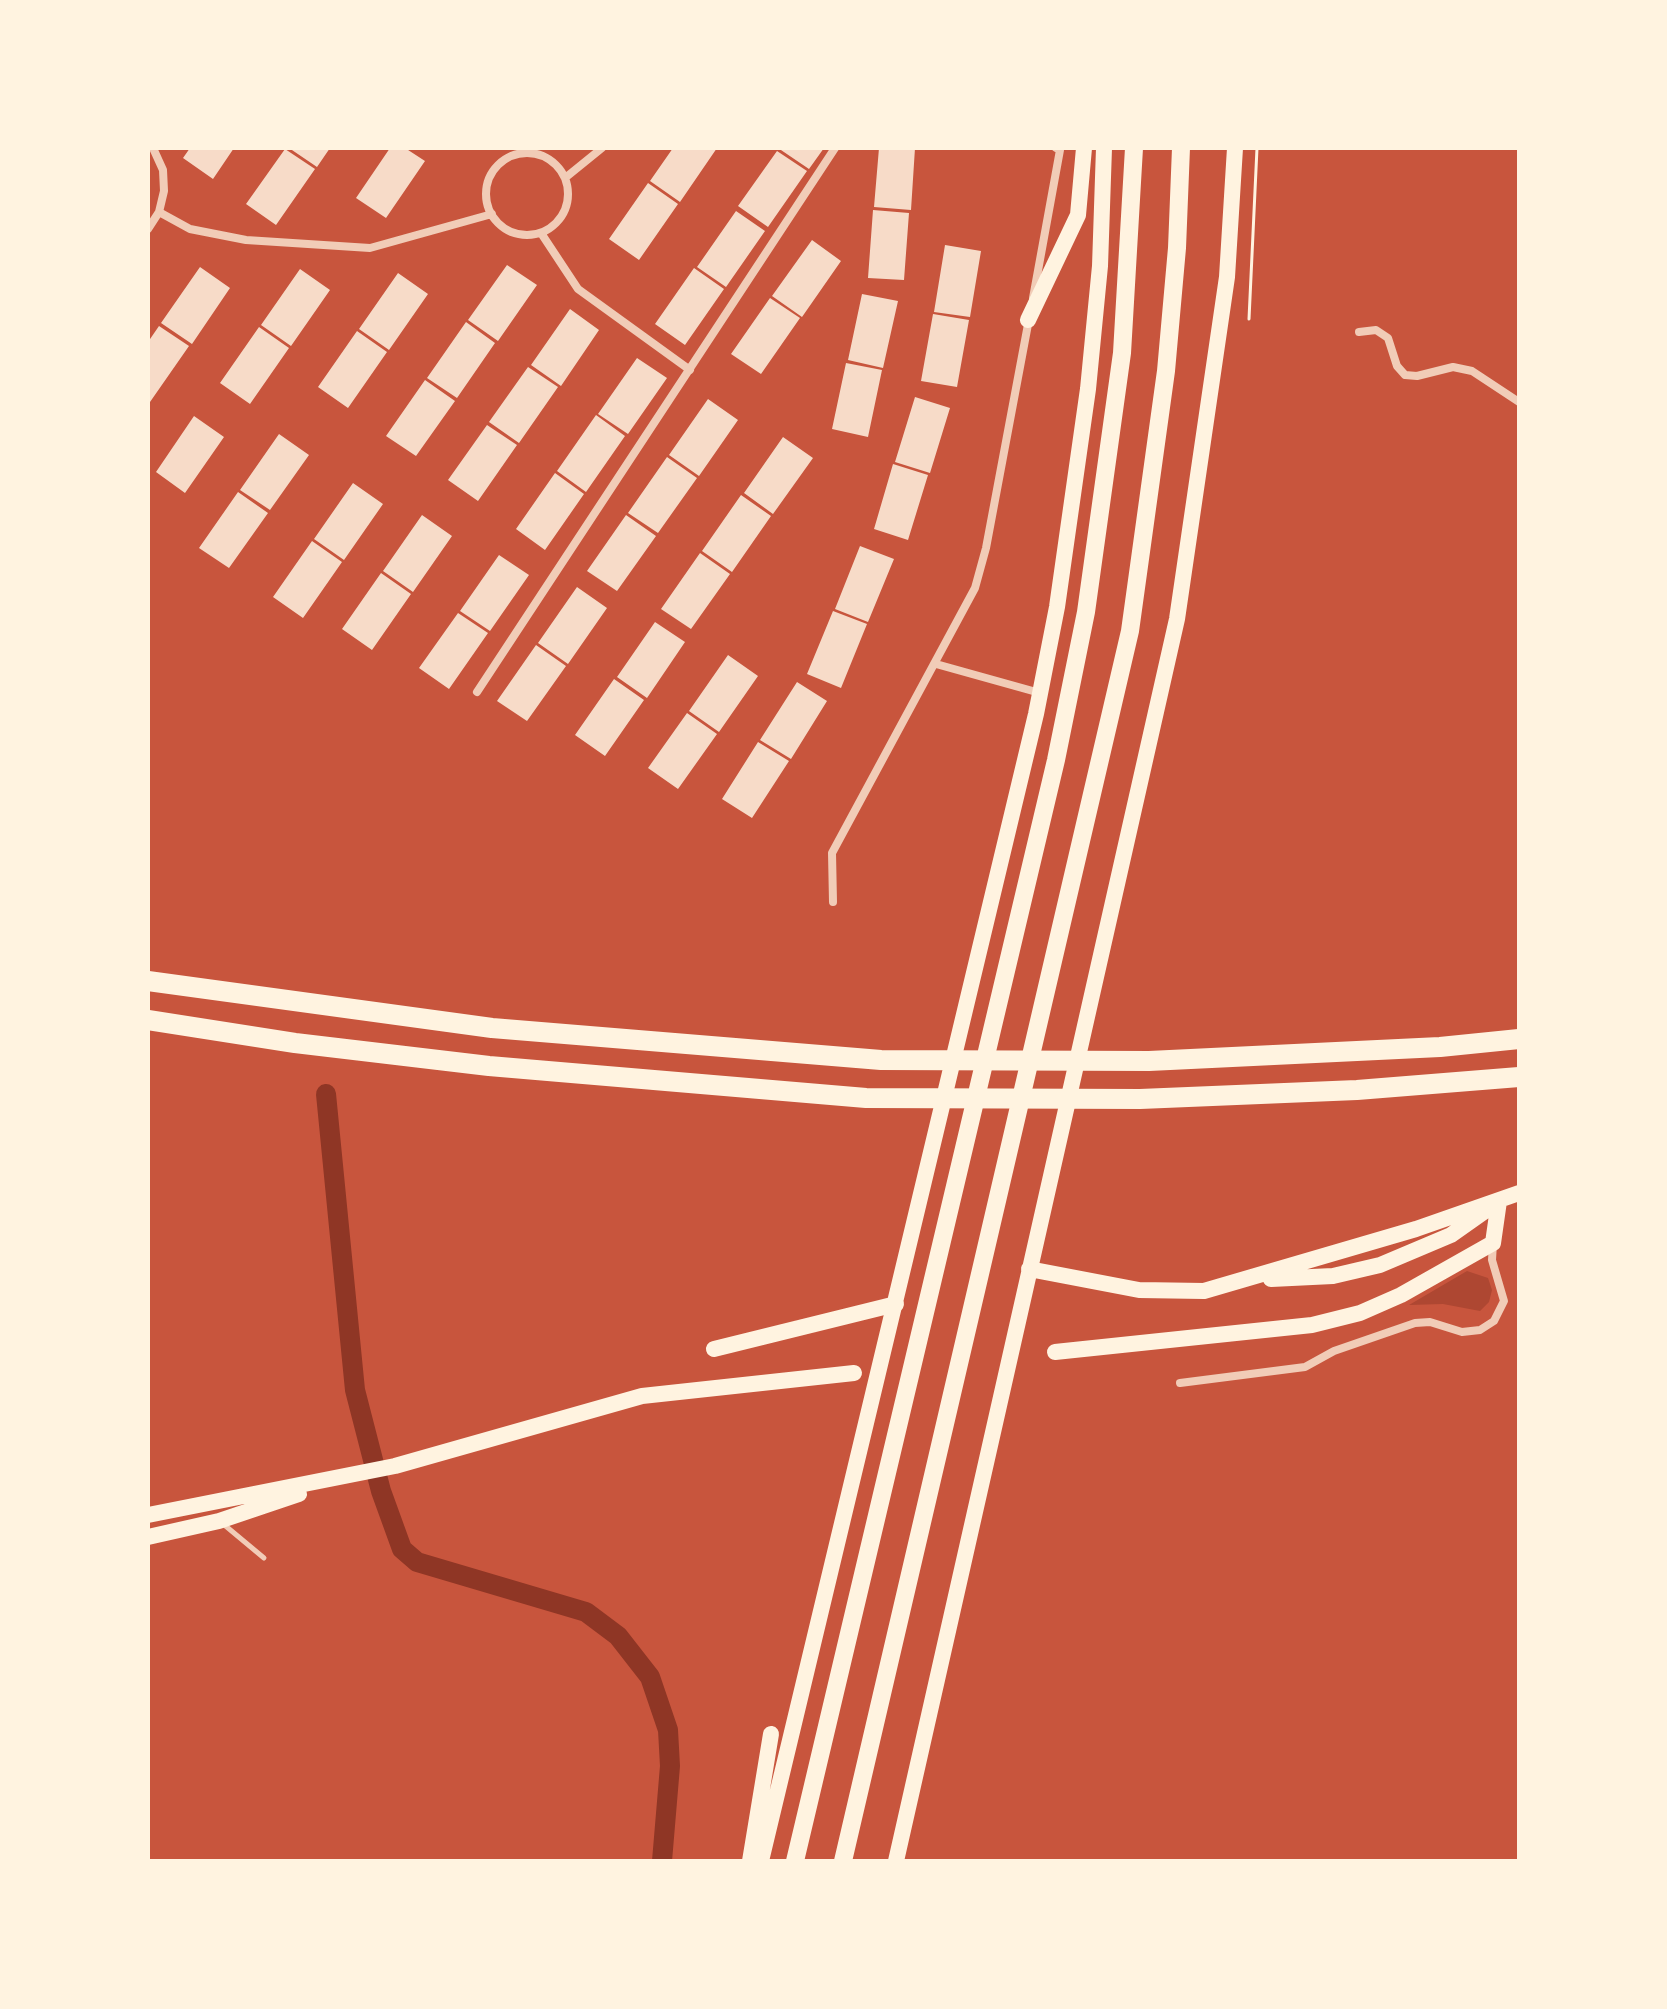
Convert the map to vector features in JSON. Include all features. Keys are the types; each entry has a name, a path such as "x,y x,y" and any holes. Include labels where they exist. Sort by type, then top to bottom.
{"highway":[{"path":"795,1861 1048,791 1086,612 1122,353 1134,148"},
{"path":"843,1861 1130,631 1166,371 1177,248 1181,148"},
{"path":"148,981 492,1028 881,1060 1149,1061 1440,1047 1519,1039"},
{"path":"148,1020 295,1043 489,1066 866,1098 1140,1099 1446,1084 1519,1077"}],"main road":[{"path":"1028,320 1078,215 1084,148"},
{"path":"761,1861 1040,693 1057,607 1087,403 1100,266 1104,148"},
{"path":"896,1861 1177,619 1227,277 1235,148"},
{"path":"1029,1269 1162,1293 1204,1291 1248,1280 1519,1193"},
{"path":"1248,1280 1333,1276 1380,1265 1451,1235 1499,1201"},
{"path":"1055,1352 1337,1320 1401,1295 1493,1243 1499,1201"},
{"path":"714,1349 896,1304"},
{"path":"148,1515 395,1466 642,1396 854,1373"},
{"path":"148,1537 219,1521 357,1475"},
{"path":"750,1861 771,1734"}],"street":[{"path":"148,229 159,212 164,191 163,170 153,148"},
{"path":"565,178 602,148"},
{"path":"477,692 835,148"},
{"path":"833,902 832,853 975,588 986,548 1058,149"},
{"path":"533,153 547,157 565,178 566,205 560,218 541,233 511,231 492,214 487,202 490,176 508,158 533,153"},
{"path":"159,212 190,229 246,240 370,248 492,214"},
{"path":"541,233 564,273 578,289 690,370"},
{"path":"1359,332 1376,330 1388,338 1397,366 1405,375 1417,376 1453,367 1472,371 1519,402"},
{"path":"936,664 1040,693"},
{"path":"1180,1383 1305,1367 1334,1351 1415,1323 1430,1322 1462,1332 1480,1330 1494,1321 1504,1301 1492,1260 1493,1243"}],"lane":[{"path":"219,1521 264,1558"}],"path":[{"path":"1249,319 1257,148"}],"shaded area":[{"path":"1467,1271 1488,1278 1492,1290 1489,1302 1480,1311 1443,1304 1409,1305"}],"building":[{"path":"190,148 234,148 213,179 183,158"},
{"path":"289,148 330,148 317,167"},
{"path":"390,148 405,148 425,161 386,218 356,198"},
{"path":"673,148 717,148 680,202 650,181"},
{"path":"778,148 824,148 809,169"},
{"path":"879,148 915,148 911,210 874,207"},
{"path":"285,149 315,169 276,225 246,204"},
{"path":"777,151 807,171 768,227 738,206"},
{"path":"648,183 678,204 639,260 609,239"},
{"path":"873,210 909,213 904,280 868,278"},
{"path":"736,211 765,231 726,287 697,267"},
{"path":"812,240 841,261 802,317 772,296"},
{"path":"945,245 981,251 970,317 934,312"},
{"path":"507,265 537,285 498,341 468,320"},
{"path":"200,267 230,288 192,344 161,323"},
{"path":"694,268 724,289 685,345 655,324"},
{"path":"300,269 330,290 291,346 261,325"},
{"path":"398,273 428,294 389,350 359,329"},
{"path":"862,294 898,301 883,368 848,360"},
{"path":"770,298 800,318 761,374 731,354"},
{"path":"570,309 599,330 561,386 531,365"},
{"path":"933,314 969,320 957,387 921,381"},
{"path":"466,322 495,343 457,398 427,378"},
{"path":"159,326 189,346 150,402 148,342"},
{"path":"259,327 289,348 250,404 220,383"},
{"path":"357,331 387,352 348,408 318,387"},
{"path":"637,358 667,378 628,434 598,414"},
{"path":"846,363 882,370 868,437 832,429"},
{"path":"528,367 558,387 519,443 489,422"},
{"path":"425,380 455,401 416,456 386,436"},
{"path":"915,397 950,408 930,473 895,462"},
{"path":"708,399 738,420 699,476 669,455"},
{"path":"596,415 625,436 586,492 557,471"},
{"path":"194,416 224,437 185,493 156,472"},
{"path":"487,425 517,445 478,501 448,480"},
{"path":"279,434 309,455 270,510 240,490"},
{"path":"783,437 813,458 773,514 744,493"},
{"path":"667,457 697,478 658,533 628,513"},
{"path":"893,464 928,475 908,540 874,529"},
{"path":"555,473 584,494 545,550 516,529"},
{"path":"353,483 383,504 344,560 314,539"},
{"path":"238,492 268,513 229,568 199,548"},
{"path":"741,495 771,516 732,572 702,551"},
{"path":"422,515 452,536 413,592 383,571"},
{"path":"626,515 656,536 617,591 587,571"},
{"path":"312,541 342,562 303,618 273,597"},
{"path":"860,546 894,559 868,622 835,609"},
{"path":"700,553 730,574 691,629 661,609"},
{"path":"499,555 529,575 490,631 460,611"},
{"path":"381,573 411,594 372,650 342,629"},
{"path":"577,587 607,608 568,664 538,643"},
{"path":"833,611 867,624 841,688 807,674"},
{"path":"458,613 488,633 449,689 419,668"},
{"path":"655,622 685,642 647,698 617,677"},
{"path":"536,645 566,666 527,721 497,701"},
{"path":"728,655 758,676 719,732 689,711"},
{"path":"614,679 644,700 605,756 575,735"},
{"path":"797,682 827,701 791,759 760,740"},
{"path":"687,713 717,734 678,789 648,768"},
{"path":"758,742 789,761 752,818 722,799"}],"waterway":[{"path":"326,1094 355,1390 381,1491 402,1549 417,1562 586,1612 618,1636 650,1677 668,1730 670,1766 662,1861"}]}
